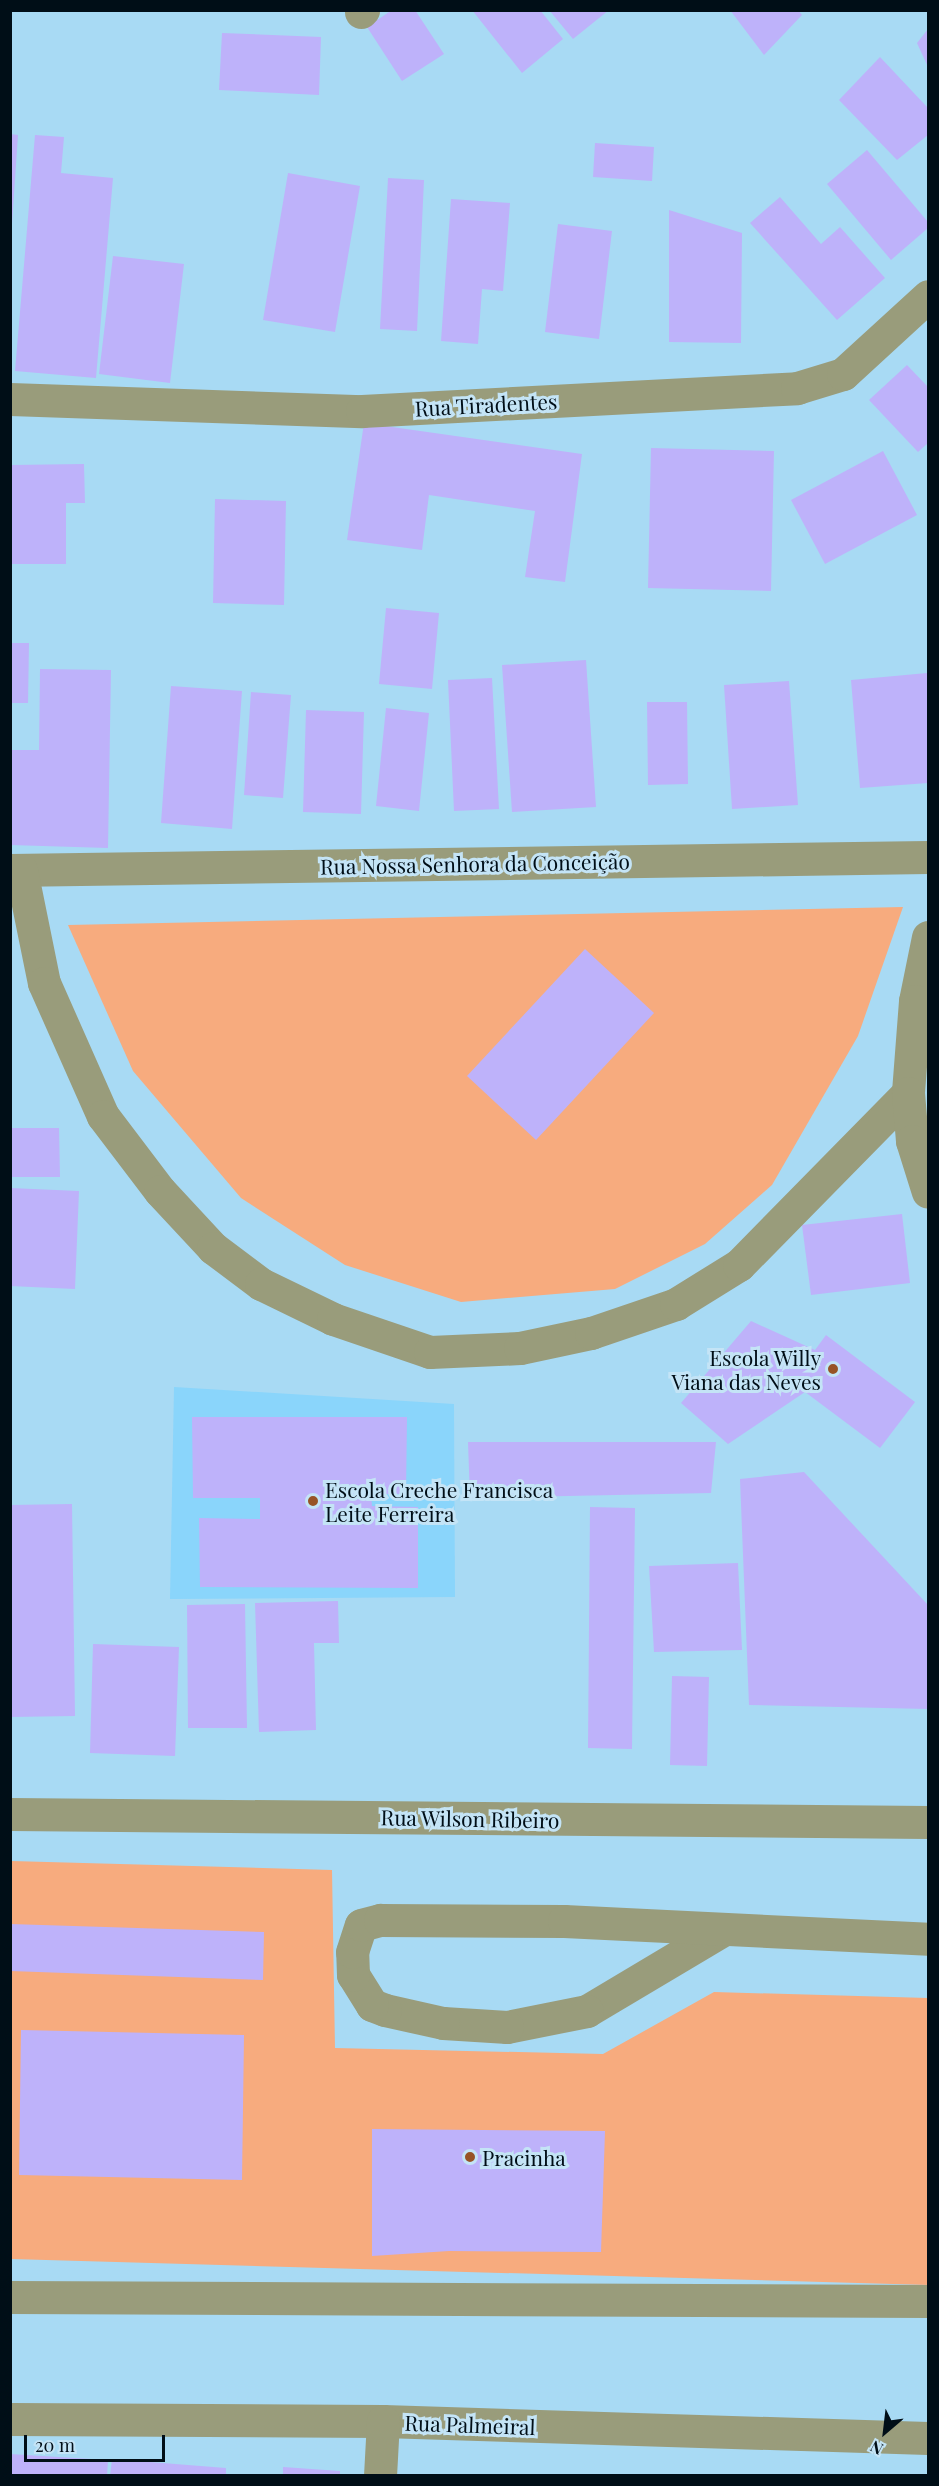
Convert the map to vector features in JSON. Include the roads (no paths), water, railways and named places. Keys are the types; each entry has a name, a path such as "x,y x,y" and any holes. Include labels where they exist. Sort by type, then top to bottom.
{"street":[{"name":"Rua Tiradentes","path":"10,399 362,411 797,388 843,374 928,296"},
{"name":"Rua Nossa Senhora da Conceição","path":"908,1093 739,1265 676,1304 591,1333 520,1348 430,1352 333,1319 261,1284 213,1248 160,1191 103,1116 53,1003 16,870 928,857"},
{"path":"928,937 915,1001 908,1093 912,1141 928,1192"},
{"name":"Rua Wilson Ribeiro","path":"10,1814 928,1822"},
{"path":"721,1931 587,2011 507,2027 443,2023 385,2010 372,2005 353,1975 352,1953 361,1925 380,1920 564,1921 721,1931 928,1939"},
{"path":"10,2297 928,2301"},
{"name":"Rua Palmeiral","path":"10,2419 383,2421 928,2438"},
{"path":"380,2475 383,2421"}],"place":[{"name":"Escola Willy Viana das Neves","path":"833,1369"},
{"name":"Escola Creche Francisca Leite Ferreira","path":"313,1501"},
{"name":"Pracinha","path":"470,2157"}]}
